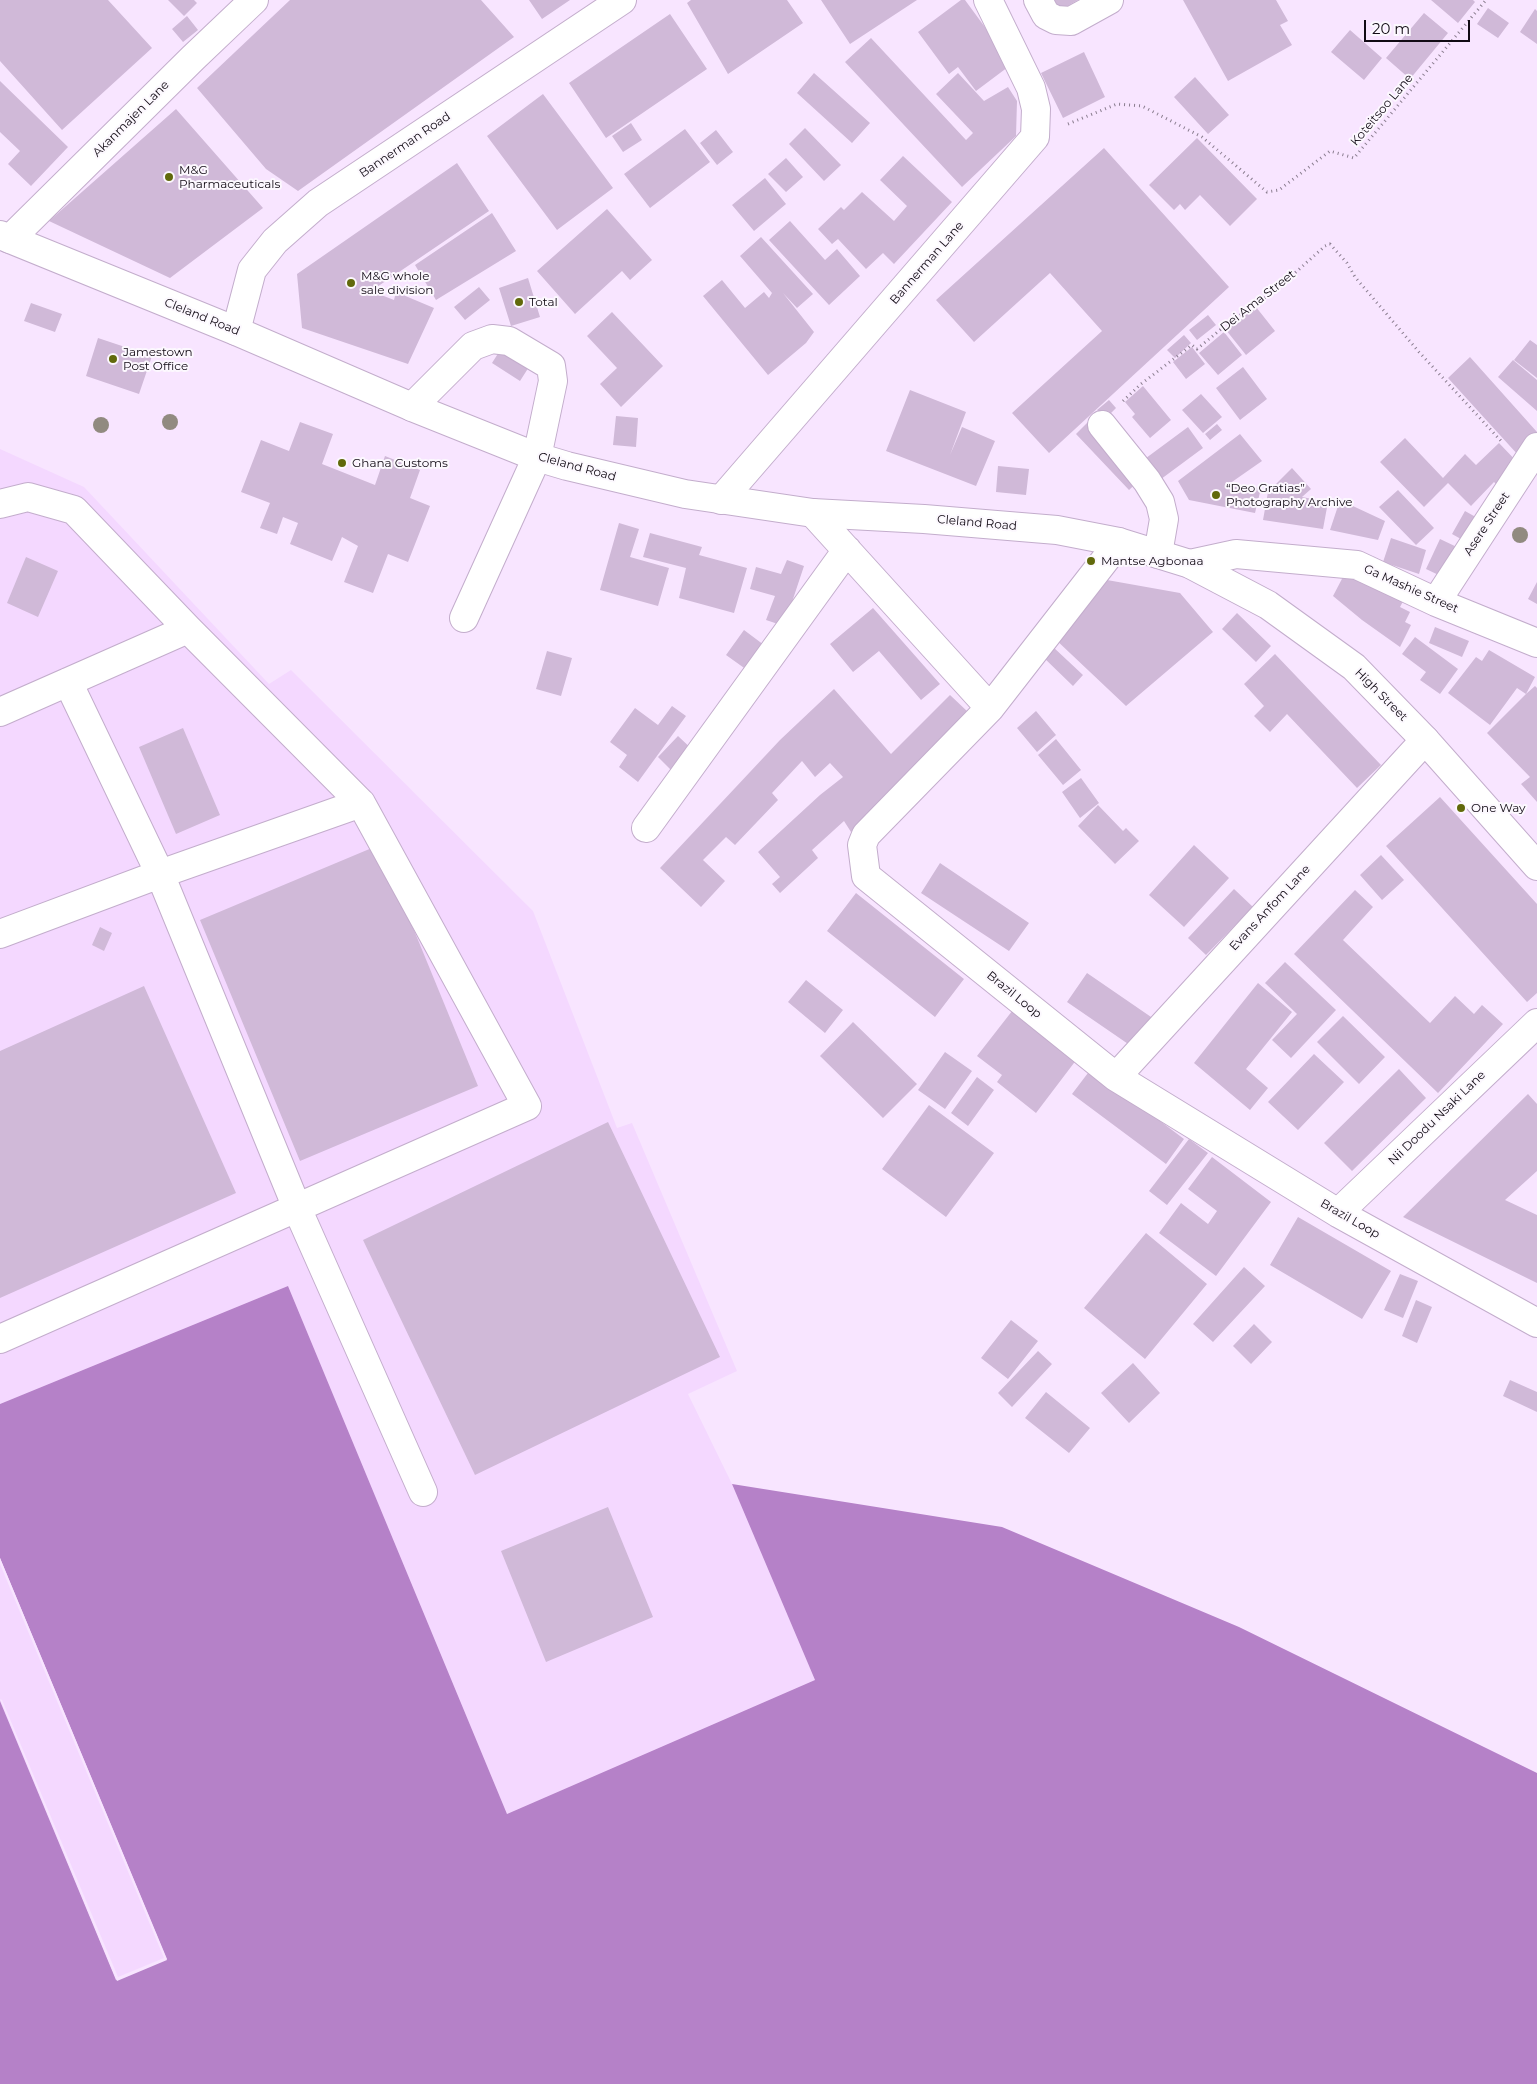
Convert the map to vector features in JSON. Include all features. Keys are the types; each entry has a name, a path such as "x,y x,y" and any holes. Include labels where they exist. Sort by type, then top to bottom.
{"street":[{"name":"Akanmajen Lane","path":"5,237 254,0"},
{"name":"Bannerman Road","path":"236,331 252,270 276,241 318,204 622,0"},
{"path":"988,0 1031,88 1036,109 1035,137"},
{"path":"1038,0 1046,15 1056,20 1071,21 1109,0"},
{"name":"Bannerman Lane","path":"721,500 1035,137"},
{"name":"Cleland Road","path":"5,237 236,331 412,407 537,457 567,466 658,488 721,500 813,513 924,518 1057,530 1119,542 1190,564"},
{"path":"412,407 473,346 492,339 509,340 551,366 553,381 537,457 464,618"},
{"path":"1102,425 1147,481 1160,502 1164,518 1158,554"},
{"name":"Asere Street","path":"1436,602 1531,456"},
{"path":"0,504 28,497 74,510 188,629 361,803 527,1106 0,1339"},
{"path":"813,513 990,708"},
{"name":"Brazil Loop","path":"1119,542 990,708 866,835 862,845 866,876 1116,1076 1338,1213 1537,1323"},
{"path":"646,828 847,550"},
{"name":"Ga Mashie Street","path":"1190,564 1236,554 1357,565 1436,602 1537,643"},
{"name":"High Street","path":"1190,564 1268,605 1354,667 1425,740 1537,866"},
{"path":"0,712 188,629"},
{"path":"68,682 160,874 296,1208 423,1492"},
{"name":"Evans Anfom Lane","path":"1116,1076 1425,740"},
{"path":"0,934 160,874 361,803"},
{"name":"Nii Doodu Nsaki Lane","path":"1338,1213 1537,1023"}],"path":[{"name":"Koteitsoo Lane","path":"1035,137 1117,104 1142,106 1202,137 1267,192 1279,190 1330,151 1354,158 1486,0"},
{"name":"Dei Ama Street","path":"1102,425 1141,384 1192,345 1197,349 1226,325 1276,290 1325,246 1330,244 1347,263 1355,277 1419,352 1491,431 1531,456"}],"shaded area":[{"path":"0,449 84,487 269,684 291,670 533,911 617,1128 632,1123 737,1371 688,1394 732,1484 815,1680 507,1814 288,1286 0,1404"},
{"path":"288,1286 507,1814 815,1680 732,1484 1002,1527 1239,1627 1537,1773 1537,2084 0,2084 0,1701 116,1980 167,1959 0,1558 0,1404"},
{"path":"0,1558 167,1960 117,1981 0,1701"}],"pier":[{"path":"0,1558 167,1960 117,1981 0,1699 118,1977 164,1958 0,1564"}],"building":[{"path":"0,0 108,0 152,48 62,130 0,61"},
{"path":"168,0 194,0 197,3 184,16"},
{"path":"290,0 481,0 514,37 298,191 266,169 197,88"},
{"path":"529,0 570,0 542,19"},
{"path":"691,0 787,0 803,23 728,74 687,3"},
{"path":"821,0 917,0 850,44"},
{"path":"961,0 965,0 1012,64 976,91 958,67 949,74 918,32"},
{"path":"1045,0 1078,0 1053,14"},
{"path":"1183,0 1276,0 1288,21 1280,25 1292,45 1228,81"},
{"path":"1431,0 1473,0 1475,2 1458,23"},
{"path":"1488,8 1509,23 1498,38 1477,24"},
{"path":"1535,9 1537,11 1537,44 1520,32"},
{"path":"1424,13 1448,33 1410,79 1386,58"},
{"path":"670,14 707,69 606,138 569,83"},
{"path":"187,16 198,30 183,42 172,29"},
{"path":"1350,30 1382,58 1364,80 1331,52"},
{"path":"871,38 966,140 973,133 936,94 958,73 984,101 1008,87 1017,101 1016,136 962,187 845,62"},
{"path":"1084,52 1105,97 1063,118 1041,73"},
{"path":"814,73 870,123 852,143 797,93"},
{"path":"1195,77 1229,115 1208,134 1174,97"},
{"path":"0,81 68,147 31,186 8,164 20,151 0,132"},
{"path":"543,94 613,188 557,230 487,136"},
{"path":"176,109 263,208 170,278 49,221"},
{"path":"631,123 642,140 623,152 612,136"},
{"path":"805,128 841,165 824,181 789,144"},
{"path":"685,129 710,162 650,208 624,174"},
{"path":"716,130 733,152 717,165 700,143"},
{"path":"1197,138 1257,199 1230,226 1200,195 1185,210 1180,204 1174,210 1149,185"},
{"path":"1104,148 1229,287 1049,453 1012,413 1102,331 1050,273 974,342 936,300"},
{"path":"903,156 952,202 894,264 883,253 866,269 838,239 832,244 818,229 841,207 844,210 862,192 894,221 907,206 880,180"},
{"path":"786,158 803,177 786,192 768,174"},
{"path":"457,163 489,211 371,291 394,300 396,292 434,308 408,364 302,328 297,274"},
{"path":"765,178 786,204 754,231 732,205"},
{"path":"607,209 652,260 630,280 622,271 575,314 537,271"},
{"path":"492,213 516,251 436,300 415,265"},
{"path":"790,221 825,260 837,249 860,276 829,305 769,240"},
{"path":"761,237 813,294 797,308 783,293 814,332 806,343 768,375 703,296 722,280 745,308 764,292 769,298 772,293 740,256"},
{"name":"Total","path":"528,278 540,317 511,326 499,288"},
{"path":"479,287 490,300 465,320 454,307"},
{"path":"31,303 62,314 55,332 24,321"},
{"path":"1256,307 1275,331 1246,355 1226,330"},
{"path":"612,312 663,366 621,407 600,384 617,368 587,336"},
{"path":"1208,315 1216,325 1197,340 1189,330"},
{"path":"1224,332 1242,355 1218,375 1199,353"},
{"path":"1184,335 1191,343 1175,358 1167,350"},
{"path":"98,338 152,356 139,394 86,376"},
{"path":"1530,340 1537,345 1537,378 1514,360"},
{"path":"506,341 534,359 520,381 492,363"},
{"path":"1192,347 1205,364 1186,379 1173,362"},
{"path":"1470,357 1537,432 1537,439 1519,456 1448,378"},
{"path":"1513,360 1537,380 1537,411 1498,377"},
{"path":"1243,367 1267,399 1240,420 1216,388"},
{"path":"1143,386 1171,420 1150,438 1132,417 1135,414 1125,402"},
{"path":"910,390 966,412 950,455 962,427 995,441 976,486 886,451"},
{"path":"1201,394 1222,417 1203,433 1182,410"},
{"path":"1109,400 1116,408 1105,419 1097,410"},
{"path":"616,416 638,418 636,447 613,445"},
{"path":"1093,417 1142,478 1129,490 1076,434"},
{"path":"300,422 333,434 322,464 375,485 385,456 420,470 410,498 430,506 408,562 388,554 373,593 344,582 358,546 342,537 332,561 290,544 298,523 283,517 277,534 260,528 270,503 241,492 261,440 289,451"},
{"path":"1217,424 1222,430 1210,440 1205,434"},
{"path":"1188,427 1203,448 1153,485 1138,464"},
{"path":"1240,434 1262,461 1229,484 1261,488 1255,513 1189,500 1178,481"},
{"path":"1405,438 1443,478 1465,454 1476,465 1499,443 1520,465 1499,487 1494,482 1471,506 1448,483 1424,507 1380,462"},
{"path":"998,466 1029,469 1026,495 996,492"},
{"path":"1292,468 1311,489 1302,497 1328,502 1323,529 1263,520 1268,492"},
{"path":"1398,490 1434,528 1416,545 1379,507"},
{"path":"1340,500 1385,521 1378,540 1330,530"},
{"path":"1465,511 1481,520 1468,543 1452,534"},
{"path":"619,523 639,529 630,557 669,568 658,606 600,590"},
{"path":"650,533 702,547 699,555 747,568 734,613 679,598 686,568 643,557"},
{"path":"1391,538 1426,550 1419,574 1383,562"},
{"path":"1440,539 1461,549 1447,579 1426,569"},
{"path":"26,557 58,571 38,617 7,603"},
{"path":"787,560 804,566 784,626 766,620 775,596 750,589 756,567 781,574"},
{"path":"1344,575 1407,594 1400,607 1410,612 1405,622 1411,625 1400,647 1362,620 1333,596"},
{"path":"1107,580 1180,593 1213,632 1126,706 1053,637 1078,606"},
{"path":"1537,582 1537,604 1528,599"},
{"path":"873,608 940,684 921,700 879,651 853,672 830,644"},
{"path":"1237,613 1271,646 1256,662 1222,629"},
{"path":"1435,627 1469,641 1462,657 1429,643"},
{"path":"744,630 764,645 747,670 726,655"},
{"path":"1415,637 1458,669 1440,694 1420,680 1426,672 1402,654"},
{"path":"1052,646 1083,675 1073,686 1042,656"},
{"path":"1489,650 1535,677 1526,694 1517,688 1490,725 1448,693 1476,657 1482,661"},
{"path":"547,651 572,658 561,696 536,689"},
{"path":"1275,654 1381,765 1357,788 1287,714 1270,732 1254,716 1264,706 1244,684"},
{"path":"1535,686 1537,688 1537,802 1521,784 1530,777 1487,733"},
{"path":"834,689 891,754 950,695 968,712 934,758 851,832 844,821 812,850 818,858 780,893 772,884 780,877 758,852 820,795 843,777 830,763 815,777 802,761 772,793 778,800 735,845 726,837 703,860 725,881 701,907 660,868 780,740"},
{"path":"672,706 686,716 638,782 619,767 627,755 610,742 635,708 658,725"},
{"path":"1036,711 1056,735 1037,752 1017,728"},
{"path":"183,728 220,815 176,834 139,747"},
{"path":"678,736 696,753 675,774 658,757"},
{"path":"1056,739 1081,770 1063,785 1038,755"},
{"path":"1081,778 1099,803 1080,818 1062,792"},
{"path":"1440,797 1537,904 1537,993 1527,1002 1386,846"},
{"path":"1098,805 1123,831 1126,828 1139,841 1115,864 1078,826"},
{"path":"379,845 478,1086 300,1161 200,920"},
{"path":"1194,845 1229,878 1184,927 1149,895"},
{"path":"1381,855 1404,880 1382,900 1360,875"},
{"path":"940,863 1029,923 1009,951 921,893"},
{"path":"1234,889 1253,907 1206,955 1188,938"},
{"path":"1355,890 1373,907 1343,940 1430,1023 1455,996 1474,1014 1482,1005 1503,1024 1438,1093 1294,954"},
{"path":"856,893 964,979 935,1017 827,931"},
{"path":"100,927 112,933 104,951 92,945"},
{"path":"1285,962 1336,1010 1291,1058 1272,1040 1297,1014 1265,983"},
{"path":"1087,973 1154,1019 1134,1048 1067,1002"},
{"path":"806,980 843,1010 825,1033 788,1002"},
{"path":"1258,983 1292,1012 1246,1069 1268,1088 1250,1110 1194,1063"},
{"path":"144,986 236,1193 0,1298 0,1051"},
{"path":"1016,1006 1080,1055 1036,1113 997,1082 1002,1075 977,1056"},
{"path":"1343,1016 1385,1057 1359,1084 1317,1042"},
{"path":"853,1022 917,1084 883,1118 820,1056"},
{"path":"945,1052 972,1071 945,1109 918,1090"},
{"path":"1314,1054 1344,1082 1298,1130 1268,1102"},
{"path":"1091,1069 1184,1139 1166,1164 1072,1094"},
{"path":"1399,1069 1426,1098 1352,1171 1324,1143"},
{"path":"977,1077 994,1090 968,1126 951,1113"},
{"path":"1528,1094 1537,1104 1537,1171 1505,1200 1537,1215 1537,1283 1403,1217"},
{"path":"929,1105 994,1153 946,1217 882,1169"},
{"path":"608,1122 720,1357 475,1475 363,1240"},
{"path":"1189,1139 1208,1153 1167,1205 1149,1191"},
{"path":"1212,1157 1271,1202 1216,1276 1159,1233 1181,1203 1208,1224 1217,1211 1188,1189"},
{"path":"1298,1217 1391,1271 1362,1319 1270,1265"},
{"path":"1146,1233 1207,1284 1145,1359 1084,1308"},
{"path":"1244,1267 1265,1286 1213,1342 1193,1324"},
{"path":"1400,1274 1418,1281 1403,1318 1384,1310"},
{"path":"1416,1300 1432,1307 1417,1343 1402,1336"},
{"path":"1011,1320 1038,1341 1008,1379 981,1358"},
{"path":"1254,1324 1272,1342 1251,1364 1233,1346"},
{"path":"1038,1351 1052,1364 1012,1407 998,1393"},
{"path":"1133,1363 1160,1393 1129,1423 1101,1393"},
{"path":"1510,1380 1537,1392 1537,1412 1503,1396"},
{"path":"1046,1392 1090,1428 1069,1453 1025,1418"},
{"path":"608,1507 653,1617 546,1662 501,1551"}],"place":[{"name":"M&G Pharmaceuticals","path":"169,177"},
{"name":"M&G whole sale division","path":"351,283"},
{"name":"Total","path":"519,302"},
{"name":"Jamestown Post Office","path":"113,359"},
{"name":"Ghana Customs","path":"342,463"},
{"name":"“Deo Gratias” Photography Archive","path":"1216,495"},
{"name":"Mantse Agbonaa","path":"1091,561"},
{"name":"One Way","path":"1461,808"}]}
